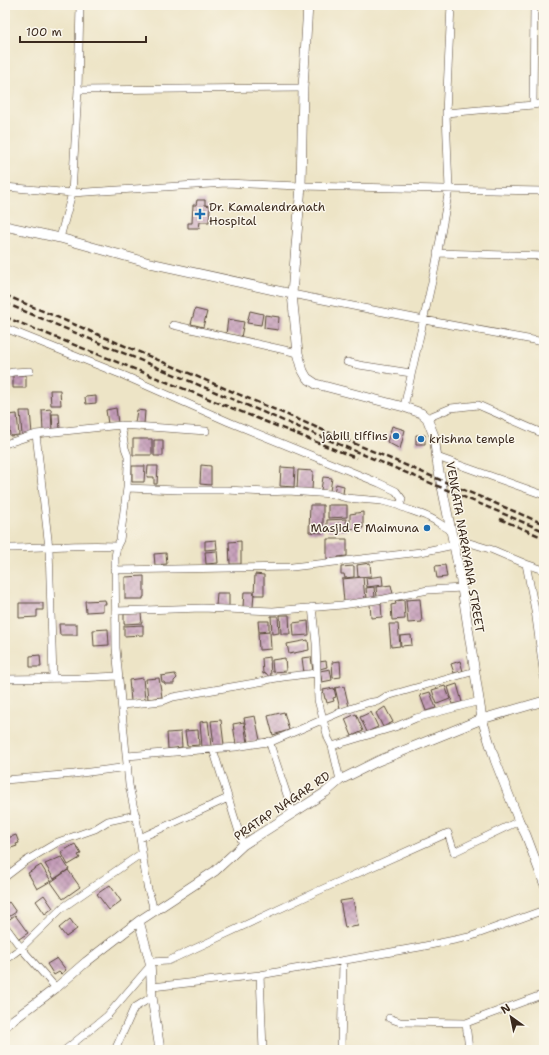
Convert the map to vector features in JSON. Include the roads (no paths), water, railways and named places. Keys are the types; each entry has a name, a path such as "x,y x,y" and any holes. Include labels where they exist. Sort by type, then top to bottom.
{"street":[{"path":"60,238 72,193 78,90 80,5"},
{"path":"308,5 303,88 301,186 292,294 298,353 303,371 307,378 316,384 404,407 421,413 427,418 451,408 478,406 544,434"},
{"path":"404,407 424,320 449,189 446,113 451,5"},
{"path":"533,105 534,5"},
{"path":"78,90 303,88"},
{"path":"446,113 544,103"},
{"path":"5,187 72,193 226,183 544,191"},
{"path":"5,226 60,238 150,263 292,294 544,342"},
{"path":"437,253 544,256"},
{"path":"173,325 298,353"},
{"path":"5,328 125,376 229,422 387,486 396,491 402,498 402,503 397,505"},
{"path":"347,362 411,374"},
{"path":"5,374 30,371"},
{"name":"VENKATA NARAYANA STREET","path":"427,418 434,436 453,538 482,719 495,760 544,883"},
{"path":"121,425 128,456 127,488 120,540 117,546 114,570 116,648 130,785 140,838 146,886 153,911"},
{"path":"5,444 36,434 121,425 206,431"},
{"path":"36,434 49,548 53,678"},
{"path":"437,456 544,495"},
{"path":"127,488 267,492 288,491 332,494 346,498 382,501 397,505 430,518 453,538 493,550 544,570"},
{"path":"114,570 292,567 422,552 453,538"},
{"path":"5,548 49,548 78,545 117,546"},
{"path":"526,564 535,610 544,677"},
{"path":"116,611 215,608 263,611 370,601 428,590 462,588"},
{"path":"312,607 318,700 324,718 328,738 332,746 340,780"},
{"path":"127,756 213,749 269,742 277,740 324,718 353,708 379,701 388,696 475,671"},
{"path":"122,704 162,701 173,697 265,681 268,679 317,673"},
{"path":"5,679 118,676"},
{"path":"332,746 395,727 416,718 480,701"},
{"name":"PRATAP NAGAR RD","path":"5,1026 56,988 86,962 139,921 215,871 243,845 326,792 340,780 378,761 482,719 544,701"},
{"path":"269,742 293,813"},
{"path":"213,749 243,845"},
{"path":"5,780 128,767"},
{"path":"140,838 228,798"},
{"path":"5,877 26,861 63,840 95,829 108,822 136,815"},
{"path":"65,1050 107,1016 150,964 168,961 318,891 448,833 454,852 519,821"},
{"path":"5,960 21,948 62,908 142,853"},
{"path":"152,987 260,974 469,937 544,910"},
{"path":"139,921 150,964 152,997 160,1050"},
{"path":"5,926 21,948 56,988"},
{"path":"341,1050 342,960"},
{"path":"260,974 263,1050"},
{"path":"389,1018 400,1022 466,1023 544,994"},
{"path":"115,1050 134,1008 152,997"},
{"path":"466,1023 469,1050"}],"railway":[{"path":"5,295 544,524"},
{"path":"5,303 544,531"},
{"path":"5,317 356,458"},
{"path":"500,519 544,538"}],"place":[{"name":"Dr. Kamalendranath Hospital","path":"200,214"},
{"name":"jabili tiffins","path":"396,436"},
{"name":"krishna temple","path":"421,439"},
{"name":"Masjid E Maimuna","path":"427,528"}]}
